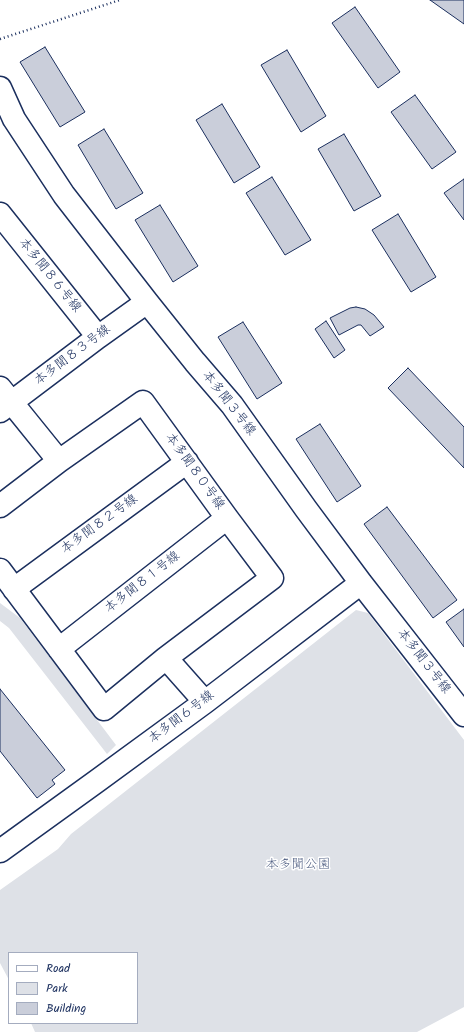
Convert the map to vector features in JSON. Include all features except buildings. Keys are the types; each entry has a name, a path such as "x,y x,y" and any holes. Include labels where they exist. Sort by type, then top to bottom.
{"street":[{"name":"本多聞３号線","path":"0,88 14,119 64,195 147,302 232,405 306,509 464,715"},
{"name":"本多聞８６号線","path":"0,214 98,337"},
{"name":"本多聞８３号線","path":"4,401 147,302"},
{"path":"4,401 59,461"},
{"name":"本多聞８０号線","path":"0,506 59,461 143,402 272,578 166,658 104,709 0,570"},
{"name":"本多聞８２号線","path":"14,589 187,462"},
{"name":"本多聞８１号線","path":"59,649 227,518"},
{"name":"本多聞６号線","path":"0,851 205,702 362,583"},
{"path":"166,658 205,702"}],"path":[{"path":"0,39 120,0"}],"green space":[{"path":"0,603 20,618 116,745 107,754 9,628 0,621"},
{"name":"本多聞公園","path":"356,610 368,613 464,740 464,1007 417,1032 35,1032 31,1024 138,1024 138,952 8,952 8,978 0,963 0,890 58,849 71,834"}]}
